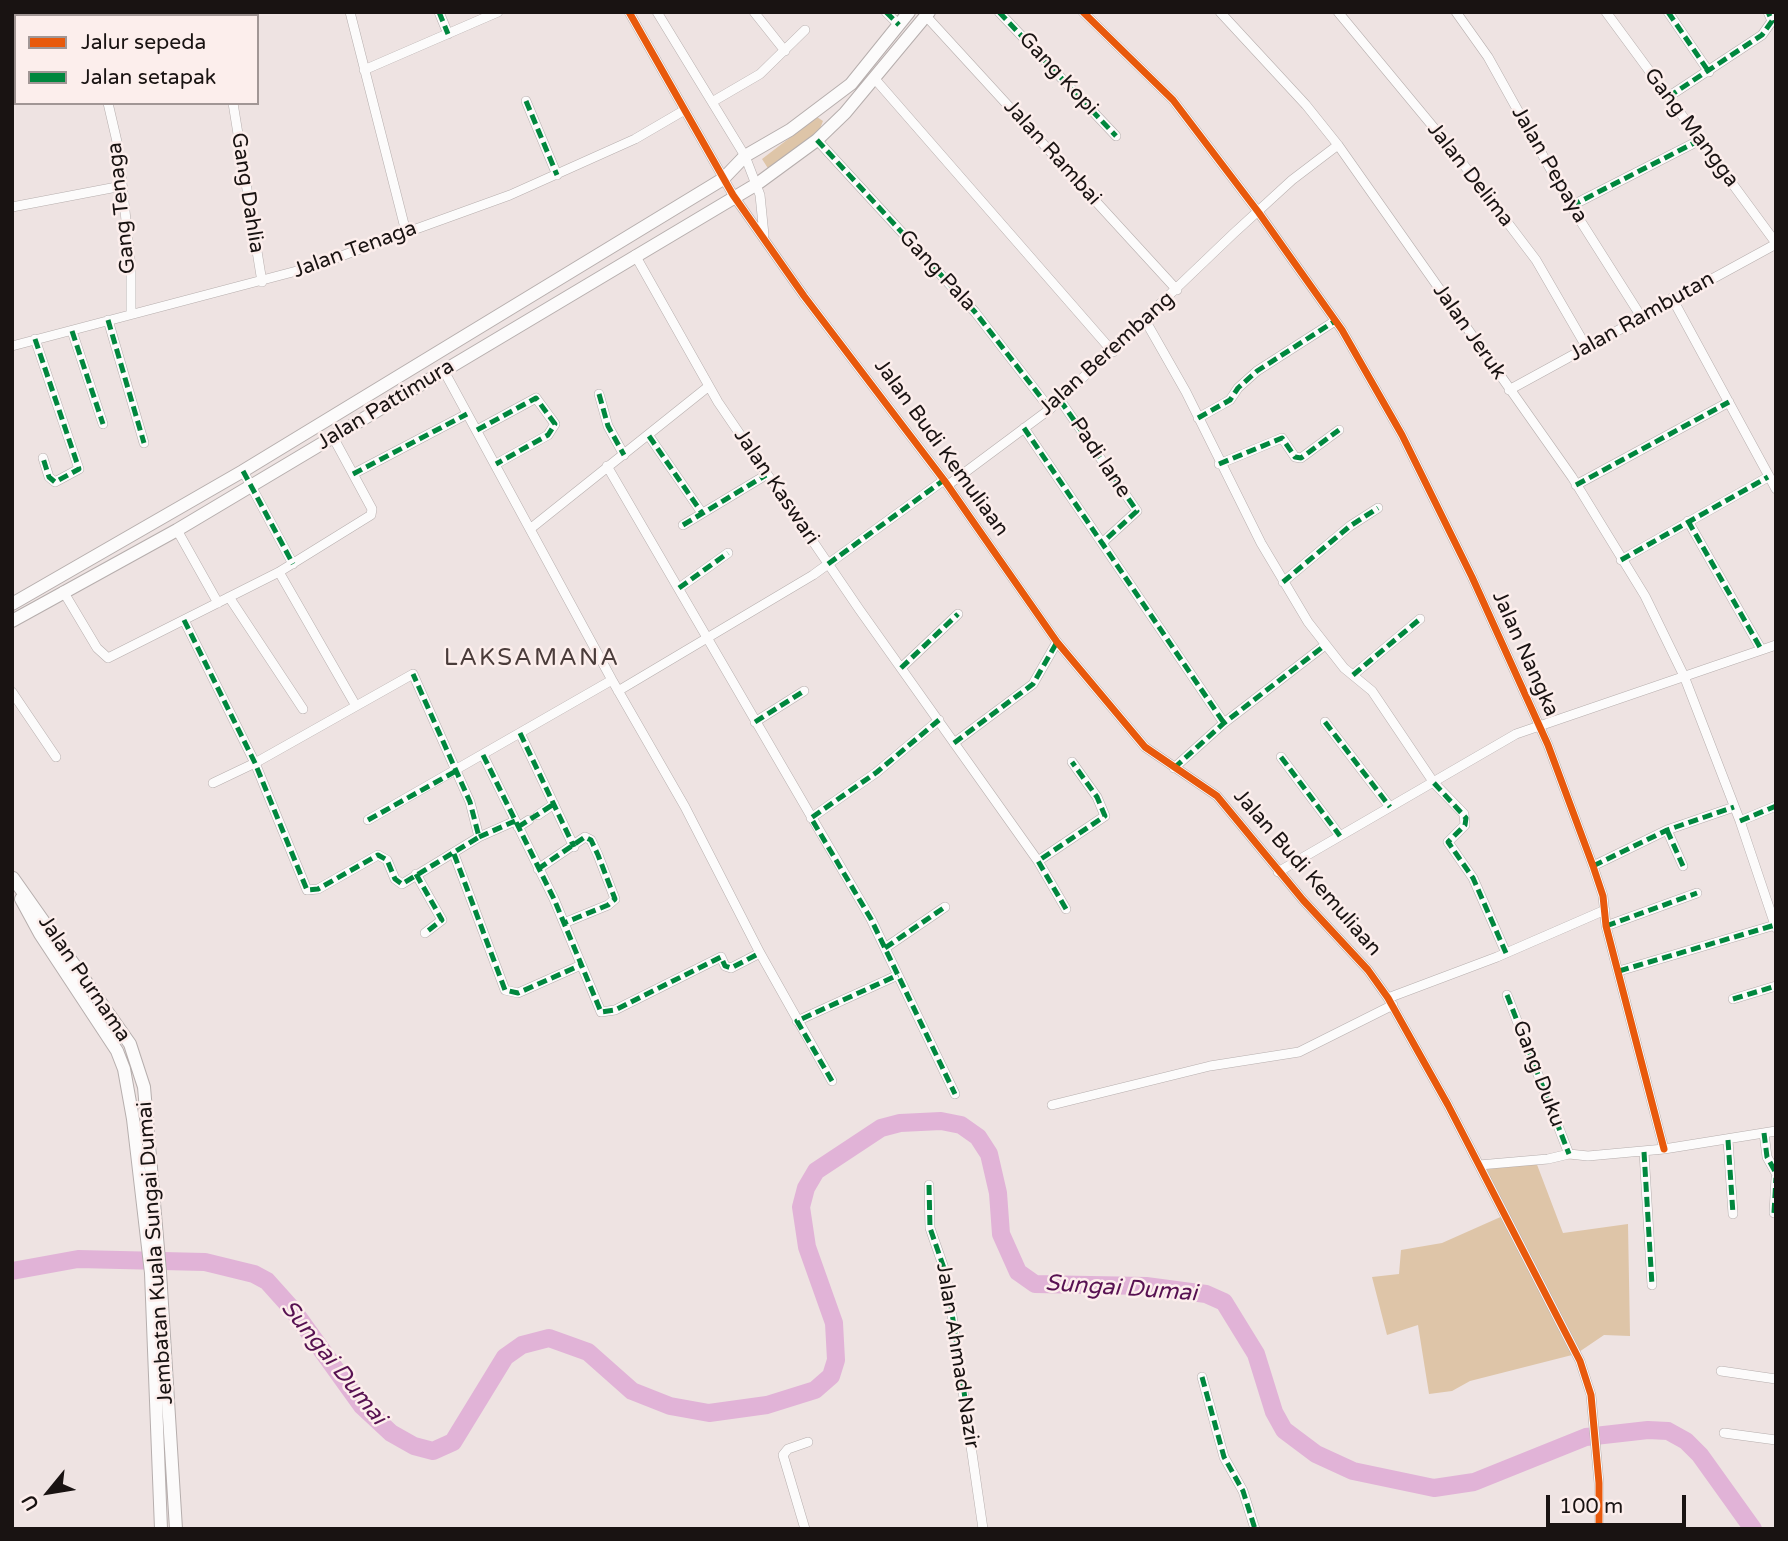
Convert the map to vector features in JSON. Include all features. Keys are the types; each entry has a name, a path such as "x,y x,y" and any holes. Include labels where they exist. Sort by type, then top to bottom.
{"main road":[{"name":"Jalan Pattimura","path":"12,604 243,471 723,179 745,156 800,123 851,84 909,12"},
{"name":"Jalan Pattimura","path":"12,621 177,530 733,195 757,184 817,140 928,14"},
{"name":"Jalan Purnama","path":"13,877 130,1044 144,1087"},
{"name":"Jalan Purnama","path":"13,877 40,934 117,1051 127,1088"},
{"name":"Jembatan Kuala Sungai Dumai","path":"144,1087 160,1272 162,1420"},
{"name":"Jembatan Kuala Sungai Dumai","path":"127,1088 151,1273 162,1420"},
{"path":"161,1529 162,1420"},
{"path":"162,1420 176,1529"}],"street":[{"path":"350,12 406,232"},
{"path":"439,12 448,34"},
{"path":"363,70 498,12"},
{"name":"Jalan Budi Kemuliaan","path":"629,12 733,195 946,482 1057,642 1136,738 1155,756 1217,796 1278,872 1368,970 1390,1001 1574,1346 1591,1400 1598,1459 1598,1529"},
{"name":"Jalan Budi Kemuliaan","path":"657,12 745,156 757,184 765,241"},
{"path":"754,12 785,51"},
{"path":"886,12 898,25"},
{"name":"Gang Kopi","path":"999,12 1115,136"},
{"name":"Jalan Nangka","path":"1083,12 1173,100 1259,213 1335,321 1402,435 1477,588 1536,726 1548,745 1593,866 1664,1149"},
{"name":"Jalan Jeruk","path":"1220,12 1306,105 1338,145 1576,485 1645,596 1684,676 1740,821 1775,926"},
{"name":"Jalan Delima","path":"1338,12 1454,152 1536,260 1587,348"},
{"name":"Jalan Pepaya","path":"1456,12 1489,57 1571,206 1642,318"},
{"name":"Gang Mangga","path":"1606,12 1776,244"},
{"path":"1668,12 1709,72"},
{"path":"1668,97 1762,35 1772,22 1769,12"},
{"name":"Jalan Rambai","path":"928,14 1177,290"},
{"path":"712,102 760,74 805,30"},
{"path":"874,78 1113,352"},
{"path":"526,101 557,176"},
{"name":"Gang Tenaga","path":"108,105 122,186 131,268 131,313"},
{"name":"Gang Dahlia","path":"233,105 262,282"},
{"name":"Jalan Tenaga","path":"12,346 131,313 262,282 406,232 557,176 635,139 683,111"},
{"name":"Gang Pala","path":"817,140 975,312 1050,409"},
{"path":"1571,206 1700,140"},
{"name":"Jalan Berembang","path":"618,691 828,564 1050,409 1113,352 1233,234 1292,180 1338,145"},
{"path":"12,206 122,186"},
{"name":"Jalan Rambutan","path":"1509,390 1642,318 1672,298 1776,244"},
{"name":"Jalan Kaswari","path":"635,255 709,386 766,475 1038,862 1066,909"},
{"path":"1672,298 1776,489"},
{"path":"108,320 144,443"},
{"path":"1145,320 1283,582 1324,646 1372,691 1434,783 1466,818 1465,825 1448,842 1473,878 1506,953"},
{"path":"1198,418 1234,397 1238,387 1257,371 1335,321"},
{"path":"72,331 103,424"},
{"path":"35,339 79,469 55,482 49,477 43,458"},
{"path":"444,371 618,691 685,807 797,1021 832,1080"},
{"path":"530,529 709,386"},
{"path":"599,394 608,426 624,455"},
{"path":"477,430 536,398 555,425 548,435 496,464"},
{"name":"Padi lane","path":"1060,400 1137,511 1102,543"},
{"path":"1576,485 1729,402"},
{"path":"353,474 467,414"},
{"path":"1024,428 1224,723"},
{"path":"1219,464 1282,438 1295,457 1301,458 1339,430"},
{"path":"649,436 702,513"},
{"path":"63,591 97,648 108,658 279,572 370,515 372,509 333,437"},
{"path":"607,466 885,948 955,1094"},
{"path":"243,471 293,564"},
{"path":"683,525 766,475"},
{"path":"1621,560 1768,477"},
{"path":"1283,582 1350,527 1378,508"},
{"path":"1688,521 1761,649"},
{"path":"177,530 218,603"},
{"path":"679,588 728,553"},
{"path":"279,572 356,706"},
{"path":"229,597 303,709"},
{"path":"901,668 958,614"},
{"path":"1353,675 1420,619"},
{"path":"184,620 255,763 307,890 318,889 378,855 387,860 397,883 402,884 479,837 534,817 554,804"},
{"path":"954,743 1033,684 1057,642"},
{"path":"1278,872 1496,745 1536,726 1776,645"},
{"path":"1174,768 1224,723 1324,646"},
{"path":"213,783 255,763 413,674 456,771 473,813 479,837"},
{"path":"368,820 612,680"},
{"path":"755,722 804,691"},
{"path":"12,692 57,757"},
{"path":"811,818 877,772 939,720"},
{"path":"1325,722 1390,807"},
{"path":"520,733 574,847"},
{"path":"483,755 564,923 596,1006 605,1012 721,957 725,966 731,968 760,953"},
{"path":"1281,757 1340,836"},
{"path":"1038,862 1105,816 1101,804 1072,762"},
{"path":"1740,821 1776,806"},
{"path":"1593,866 1667,830 1734,807"},
{"path":"1667,830 1683,866"},
{"path":"538,869 589,837 616,896 608,905 564,923"},
{"path":"454,854 505,990 518,993 581,965"},
{"path":"416,874 442,920 425,933"},
{"path":"1606,926 1697,894"},
{"path":"885,948 945,907"},
{"path":"1052,1105 1210,1066 1299,1052 1390,1001 1605,910"},
{"path":"1619,971 1775,926"},
{"path":"797,1021 898,975"},
{"path":"1733,999 1776,986"},
{"name":"Gang Duku","path":"1507,995 1569,1154"},
{"path":"1479,1165 1548,1159 1569,1154 1588,1156 1644,1152 1776,1131"},
{"path":"1764,1133 1767,1157 1776,1175 1774,1213"},
{"path":"1728,1140 1733,1214"},
{"path":"1644,1152 1652,1285"},
{"name":"Jalan Ahmad Nazir","path":"929,1185 930,1228 946,1274 983,1529"},
{"path":"1721,1371 1776,1379"},
{"path":"1202,1377 1224,1457 1243,1491 1255,1529"},
{"path":"1724,1433 1776,1440"},
{"path":"805,1529 783,1455 788,1449 808,1442"}],"shaded area":[{"path":"817,117 823,121 819,131 771,173 762,159"},
{"path":"1536,1162 1563,1233 1628,1224 1630,1336 1604,1335 1576,1354 1470,1381 1452,1391 1429,1394 1418,1325 1387,1335 1372,1277 1399,1274 1401,1250 1442,1243 1505,1215 1482,1169"}],"waterway":[{"name":"Sungai Dumai","path":"12,1271 78,1259 205,1262 254,1274 267,1281 293,1310 362,1406 391,1433 414,1446 433,1451 453,1442 505,1357 522,1345 549,1338 588,1352 632,1391 670,1406 709,1413 767,1405 815,1390 831,1376 836,1360 834,1323 807,1247 801,1207 806,1188 816,1171 881,1128 900,1123 941,1121 961,1125 978,1137 989,1154 998,1193 1001,1234 1018,1272 1035,1284 1146,1286 1206,1294 1224,1302 1256,1354 1274,1412 1284,1430 1316,1454 1353,1471 1434,1488 1474,1482 1586,1437 1648,1430 1668,1431 1686,1441 1700,1455 1753,1529"}],"marked path":[{"path":"439,12 448,34"},
{"path":"886,12 899,25"},
{"path":"999,12 1116,136"},
{"path":"1668,12 1709,72"},
{"path":"1668,97 1762,35 1772,21 1768,12"},
{"path":"526,101 557,175"},
{"path":"817,140 975,312 1050,409"},
{"path":"1571,206 1700,140"},
{"path":"108,320 144,443"},
{"path":"1198,418 1230,400 1238,388 1257,371 1335,321"},
{"path":"72,331 103,424"},
{"path":"35,339 79,469 55,482 49,477 43,458"},
{"path":"599,394 608,426 624,455"},
{"path":"477,430 536,398 555,424 548,435 496,464"},
{"path":"1060,400 1137,511 1102,543"},
{"path":"1576,485 1729,402"},
{"path":"353,474 467,414"},
{"path":"1024,428 1224,723"},
{"path":"1219,464 1282,438 1295,457 1301,458 1339,430"},
{"path":"649,436 702,513"},
{"path":"243,471 293,564"},
{"path":"683,525 766,475"},
{"path":"1621,560 1768,477"},
{"path":"828,564 944,480"},
{"path":"1283,582 1350,526 1378,508"},
{"path":"1688,521 1761,649"},
{"path":"679,588 728,553"},
{"path":"901,668 958,614"},
{"path":"1353,675 1420,619"},
{"path":"184,620 255,763 307,890 318,889 378,855 387,860 395,879 402,884 479,837 470,802 413,674"},
{"path":"954,743 1033,684 1057,642"},
{"path":"1174,768 1224,723 1324,646"},
{"path":"755,722 804,691"},
{"path":"939,720 877,772 811,818 871,919 955,1094"},
{"path":"1325,722 1390,807"},
{"path":"520,733 574,847"},
{"path":"483,755 554,899 601,1012 615,1010 721,957 725,966 731,968 760,953"},
{"path":"1281,757 1340,836"},
{"path":"1066,909 1038,861 1105,816 1097,797 1072,762"},
{"path":"368,820 456,771"},
{"path":"1434,783 1466,818 1465,825 1448,842 1473,878 1506,953"},
{"path":"518,827 554,804"},
{"path":"1740,821 1776,806"},
{"path":"1593,866 1667,830 1734,807"},
{"path":"479,837 515,821"},
{"path":"1667,830 1683,866"},
{"path":"538,869 585,837 591,840 615,899 608,905 564,923"},
{"path":"454,854 505,990 518,993 581,965"},
{"path":"416,874 442,920 425,933"},
{"path":"1606,926 1697,893"},
{"path":"885,948 945,907"},
{"path":"1619,971 1775,925"},
{"path":"832,1081 797,1021 898,975"},
{"path":"1733,999 1776,986"},
{"path":"1507,995 1569,1154"},
{"path":"1764,1133 1767,1157 1776,1173"},
{"path":"1728,1140 1733,1214"},
{"path":"1644,1152 1652,1285"},
{"path":"1774,1213 1776,1178"},
{"path":"929,1185 930,1228 946,1274 972,1444"},
{"path":"1202,1377 1224,1457 1243,1491 1255,1529"}],"cycle path":[{"path":"629,12 733,195 804,296 944,480 1057,642 1145,747 1217,796 1303,900 1368,970 1388,998 1448,1105 1580,1361 1591,1395 1599,1483 1599,1529"},
{"path":"1083,12 1173,100 1259,213 1342,330 1402,435 1472,577 1548,745 1593,866 1603,896 1606,926 1664,1149"}],"district":[{"name":"LAKSAMANA","path":"532,659"}]}
